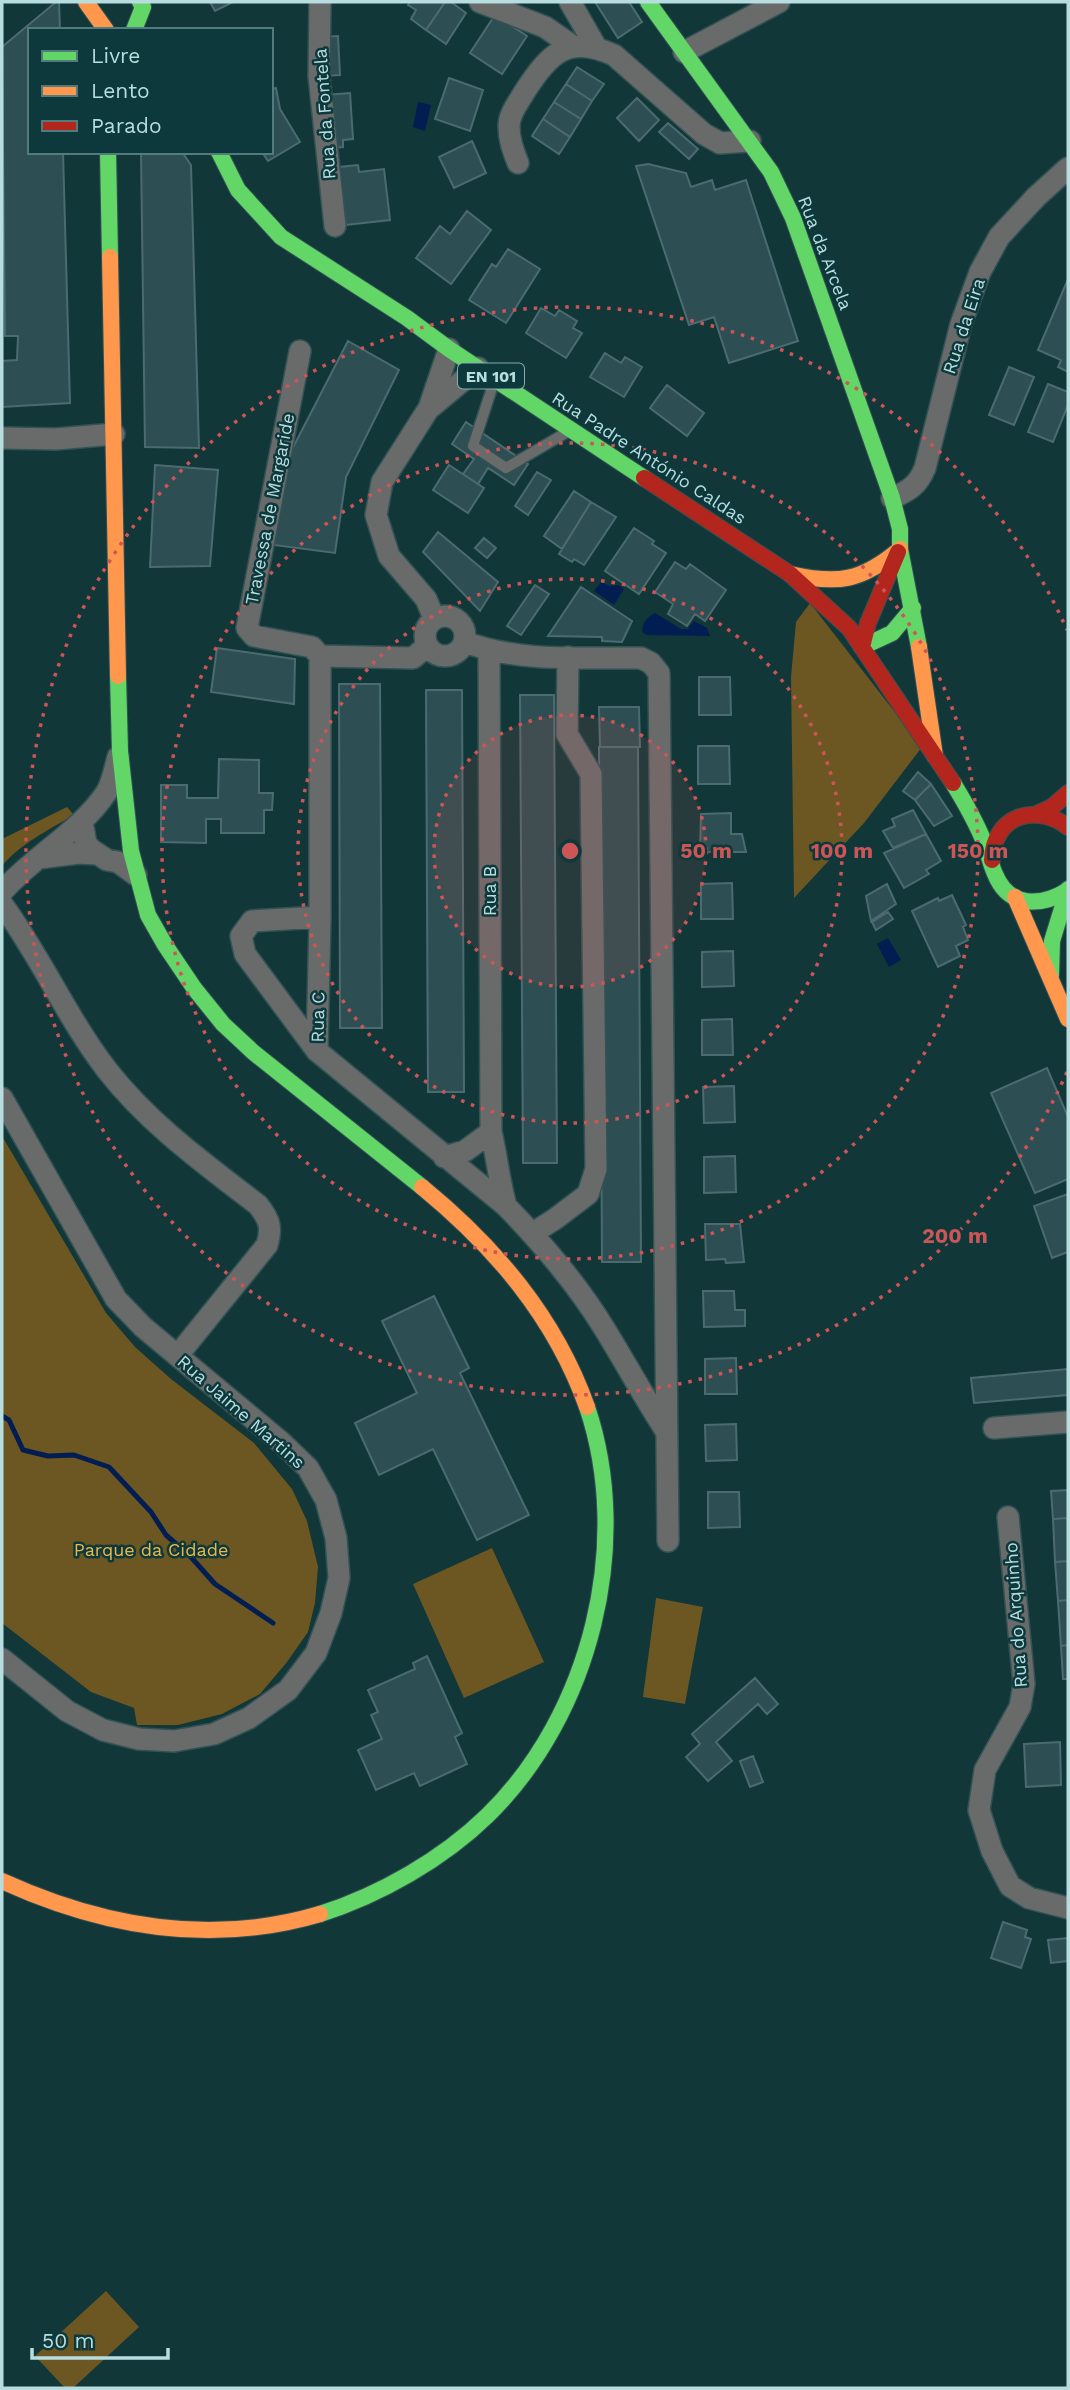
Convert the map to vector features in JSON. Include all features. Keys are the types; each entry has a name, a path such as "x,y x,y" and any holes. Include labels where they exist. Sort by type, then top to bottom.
{"main road":[{"name":"Rua da Arcela","path":"648,2 771,172 793,218 892,498 900,529 900,549 913,608 935,756"},
{"path":"135,28 142,5"},
{"path":"142,5 154,28"},
{"path":"88,6 96,28"},
{"path":"88,6 104,28"},
{"path":"2,1881 56,1904 114,1920 179,1930 238,1929 302,1920 376,1893 439,1854 495,1808 531,1763 572,1689 592,1633 605,1556 603,1485 590,1416 566,1357 544,1314 502,1261 455,1214 253,1052 223,1024 165,945 148,915 128,863 120,751 108,154"},
{"name":"Rua Padre António Caldas","path":"220,154 238,190 281,237 790,574 849,628 862,647"},
{"path":"790,574 839,582 862,577 884,564 900,549"},
{"path":"862,647 868,623 900,549"},
{"path":"862,647 883,640 902,624 913,608"},
{"name":"EN 101","path":"862,647 957,790 1003,888 1015,897 1033,903 1052,900 1068,890"},
{"name":"EN 101","path":"957,790 987,807 1017,817 1039,813"},
{"path":"1039,813 1052,807 1068,793"},
{"path":"1039,813 1051,816 1068,827"},
{"path":"992,860 994,843 1003,828 1017,817"},
{"name":"EN 101","path":"1050,980 1052,941 1068,890"},
{"name":"EN 101","path":"1015,897 1068,1019"}],"street":[{"name":"Rua da Fontela","path":"320,2 319,76 335,226"},
{"path":"480,2 545,27 574,47"},
{"path":"570,2 596,47"},
{"path":"684,52 779,2"},
{"path":"518,163 510,145 509,123 513,110 536,75 554,54 574,47 596,47 614,55 704,134 720,143 750,141"},
{"name":"Rua da Eira","path":"892,498 906,492 920,481 961,324 980,272 999,237 1036,197 1068,168"},
{"path":"434,618 426,599 389,556 376,515 382,482 429,408 449,349"},
{"name":"Travessa de Margaride","path":"300,351 247,628 254,636 312,647 320,656"},
{"path":"429,408 487,374"},
{"path":"2,438 56,439 114,433"},
{"path":"450,615 463,625 466,642 456,655 439,657 426,647 424,631 434,618 450,615"},
{"path":"466,642 489,651 517,656 641,658 651,663 659,673 668,1541"},
{"path":"320,656 413,658 426,647"},
{"name":"Rua B","path":"489,651 491,1132 506,1206"},
{"name":"Rua C","path":"320,656 317,1051 506,1206 533,1233 604,1328 666,1431"},
{"path":"533,1233 588,1194 596,1169 591,774 567,734 568,657"},
{"path":"2,892 82,821 97,804 107,791 120,751"},
{"path":"97,804 111,804 126,814"},
{"path":"82,821 86,844 107,860 128,863"},
{"path":"39,858 79,853 97,854"},
{"path":"2,904 20,928 86,1041 116,1081 155,1123 258,1205 267,1216 271,1229 267,1245 178,1355"},
{"path":"317,1051 245,954 241,936 252,921 320,917"},
{"name":"Rua Jaime Martins","path":"2,1098 116,1299 143,1327 281,1442 307,1468 326,1500 336,1538 339,1578 331,1613 316,1653 288,1690 249,1718 214,1734 174,1741 139,1739 103,1730 67,1711 2,1659"},
{"path":"444,1157 465,1151 491,1132"},
{"path":"994,1428 1068,1422"},
{"name":"Rua do Arquinho","path":"1008,1517 1024,1684 1020,1707 985,1770 979,1810 992,1851 1010,1886 1029,1898 1068,1908"}],"lane":[{"path":"487,374 473,446 506,468 571,430"}],"green space":[{"path":"810,603 922,747 864,823 794,898 791,677 796,622"},
{"path":"67,807 74,815 27,844 2,866 2,839"},
{"name":"Parque da Cidade","path":"2,1136 106,1313 135,1347 171,1379 254,1443 292,1489 307,1521 318,1567 315,1603 308,1632 260,1694 222,1714 178,1725 137,1725 134,1708 91,1692 2,1623"},
{"path":"492,1548 544,1662 464,1698 413,1584"},
{"path":"656,1598 703,1607 685,1704 643,1697"},
{"path":"106,2291 139,2327 73,2388 65,2388 35,2356"}],"water":[{"path":"418,102 431,105 425,131 413,127"},
{"path":"601,582 624,589 614,605 594,591"},
{"path":"655,613 681,629 688,629 694,621 707,628 710,636 647,635 642,630 644,624"},
{"path":"888,938 901,960 889,967 877,944"}],"building":[{"path":"59,2 60,28 28,28 28,154 63,154 70,403 2,407 2,361 17,360 18,336 5,336 2,47"},
{"path":"210,2 233,2 215,11"},
{"path":"410,2 445,2 426,30 411,19 416,10 408,5"},
{"path":"445,2 451,2 466,13 446,44 426,30"},
{"path":"595,2 629,2 642,22 618,38"},
{"path":"495,15 527,36 502,74 470,53"},
{"path":"338,36 340,75 324,76 322,37"},
{"path":"577,67 604,84 592,101 566,84"},
{"path":"449,78 483,90 470,131 435,119"},
{"path":"566,84 592,101 581,119 554,102"},
{"path":"276,88 280,109 300,142 268,161 263,154 273,154 273,89"},
{"path":"350,93 353,139 343,140 343,147 330,148 326,95"},
{"path":"637,98 659,120 639,141 617,118"},
{"path":"554,102 581,119 570,137 543,119"},
{"path":"543,119 570,137 559,154 532,136"},
{"path":"668,123 698,149 689,159 659,132"},
{"path":"472,141 486,173 454,188 439,157"},
{"path":"141,154 183,154 191,165 199,448 145,447"},
{"path":"648,164 686,173 691,187 712,180 715,190 746,180 798,341 729,363 714,317 689,325 636,166"},
{"path":"358,165 359,172 384,169 390,220 346,225 339,167"},
{"path":"467,211 491,230 451,284 416,258 440,226 450,234"},
{"path":"508,249 540,269 506,323 469,300 492,264 496,267"},
{"path":"1068,279 1068,372 1058,367 1061,360 1038,350"},
{"path":"541,308 555,316 559,310 577,321 573,328 582,333 566,358 526,333"},
{"path":"348,341 399,370 346,477 335,553 274,545 286,461"},
{"path":"605,353 621,363 625,357 642,367 624,397 590,377"},
{"path":"1009,367 1034,377 1014,425 989,415"},
{"path":"1048,384 1068,392 1068,405 1053,442 1028,432"},
{"path":"667,385 704,413 687,436 650,408"},
{"path":"466,422 528,464 514,485 488,468 478,484 463,474 474,459 452,444"},
{"path":"155,465 218,470 210,566 150,567"},
{"path":"449,465 484,488 468,513 433,490"},
{"path":"537,472 551,480 528,515 515,506"},
{"path":"574,491 591,502 562,549 544,536"},
{"path":"591,502 616,517 584,565 559,554"},
{"path":"634,528 666,553 639,594 605,571"},
{"path":"438,532 498,582 480,611 423,552"},
{"path":"484,538 496,548 487,558 475,548"},
{"path":"675,562 686,569 690,564 726,590 705,621 695,614 687,626 668,614 673,604 655,592"},
{"path":"535,585 549,594 521,635 507,626"},
{"path":"581,587 632,621 622,642 602,641 602,637 548,636"},
{"path":"217,648 295,659 294,704 211,692"},
{"path":"699,677 730,677 731,715 699,715"},
{"path":"339,684 380,684 382,1028 340,1028"},
{"path":"426,690 462,690 464,1092 428,1092"},
{"path":"520,695 554,695 557,1163 523,1163"},
{"path":"599,707 639,707 640,747 600,747"},
{"path":"698,746 729,746 730,784 698,784"},
{"path":"599,747 638,747 641,1262 602,1262"},
{"path":"219,759 259,760 259,793 273,793 272,810 264,810 264,833 221,833 221,819 206,819 206,843 161,842 161,785 187,785 187,798 218,798"},
{"path":"918,772 931,784 915,800 903,791"},
{"path":"931,784 952,816 934,826 915,800"},
{"path":"913,810 926,834 893,848 883,831 895,826 892,819"},
{"path":"731,813 731,834 742,834 746,852 700,852 701,814"},
{"path":"926,834 941,861 926,870 929,874 904,888 884,853"},
{"path":"732,883 733,919 701,919 701,884"},
{"path":"887,884 896,904 871,921 866,896"},
{"path":"952,895 966,925 963,927 968,940 956,946 960,956 938,967 912,911 938,898 939,901"},
{"path":"888,912 893,919 876,930 872,922"},
{"path":"733,951 734,986 702,987 702,952"},
{"path":"732,1019 733,1055 702,1055 702,1020"},
{"path":"1047,1068 1068,1117 1068,1179 1035,1193 991,1093"},
{"path":"734,1086 735,1122 704,1123 703,1087"},
{"path":"735,1156 736,1192 704,1193 704,1157"},
{"path":"1068,1194 1068,1252 1052,1258 1034,1206"},
{"path":"705,1224 740,1224 744,1262 706,1260"},
{"path":"703,1291 734,1291 735,1310 745,1310 745,1326 704,1327"},
{"path":"434,1296 469,1368 460,1373 529,1515 477,1540 433,1449 379,1475 355,1423 417,1393 382,1321"},
{"path":"736,1358 737,1394 705,1394 705,1359"},
{"path":"1068,1369 1068,1395 974,1403 971,1378"},
{"path":"736,1424 737,1460 706,1461 705,1425"},
{"path":"1068,1490 1068,1518 1053,1519 1051,1491"},
{"path":"708,1492 739,1492 740,1527 708,1528"},
{"path":"1068,1518 1068,1561 1055,1562 1053,1519"},
{"path":"1068,1561 1068,1600 1058,1601 1055,1562"},
{"path":"1068,1600 1068,1645 1061,1646 1058,1601"},
{"path":"1068,1645 1068,1679 1063,1679 1061,1646"},
{"path":"427,1656 462,1733 455,1737 467,1764 420,1786 414,1773 376,1790 358,1750 382,1739 371,1715 378,1712 368,1690 415,1669 413,1663"},
{"path":"755,1678 778,1704 767,1714 758,1704 716,1742 732,1761 708,1781 686,1757 700,1744 692,1734"},
{"path":"1060,1742 1061,1785 1026,1787 1024,1744"},
{"path":"753,1756 763,1782 750,1787 740,1761"},
{"path":"1003,1922 1027,1930 1025,1937 1031,1939 1021,1968 991,1958"},
{"path":"1068,1938 1068,1961 1051,1963 1048,1940"}],"waterway":[{"path":"2,1416 9,1420 23,1450 48,1456 74,1455 109,1467 151,1512 166,1535 190,1556 215,1584 273,1623"}],"traffic: fast":[{"path":"135,28 143,7 140,2"},
{"path":"648,2 771,172 793,218 892,498 900,529 900,549 919,647"},
{"path":"108,154 110,257"},
{"path":"220,154 238,190 281,237 407,318 449,349 644,478"},
{"path":"862,647 892,633 913,608"},
{"path":"118,676 120,751 131,851 148,915 165,945 223,1024 253,1052 422,1187"},
{"path":"953,783 984,842 995,874 1009,893 1027,901 1037,901 1058,896 1068,890"},
{"path":"1051,975 1052,941 1068,889"},
{"path":"320,1914 365,1897 410,1874 470,1831 524,1774 553,1728 577,1677 593,1624 603,1569 605,1514 600,1459 587,1407"}],"traffic: slow":[{"path":"86,2 105,28"},
{"path":"110,257 118,676"},
{"path":"790,574 822,579 849,578 874,568 900,549"},
{"path":"919,647 935,756"},
{"path":"1015,897 1068,1019"},
{"path":"422,1187 474,1234 520,1286 558,1343 587,1407"},
{"path":"2,1881 79,1910 158,1927 239,1929 279,1924 320,1914"}],"traffic: jam":[{"path":"644,478 790,574 849,628 953,783"},
{"path":"862,647 868,623 898,552"},
{"path":"1039,813 1052,807 1068,793"},
{"path":"992,860 994,845 1000,833 1018,818 1042,815 1068,827"}]}
